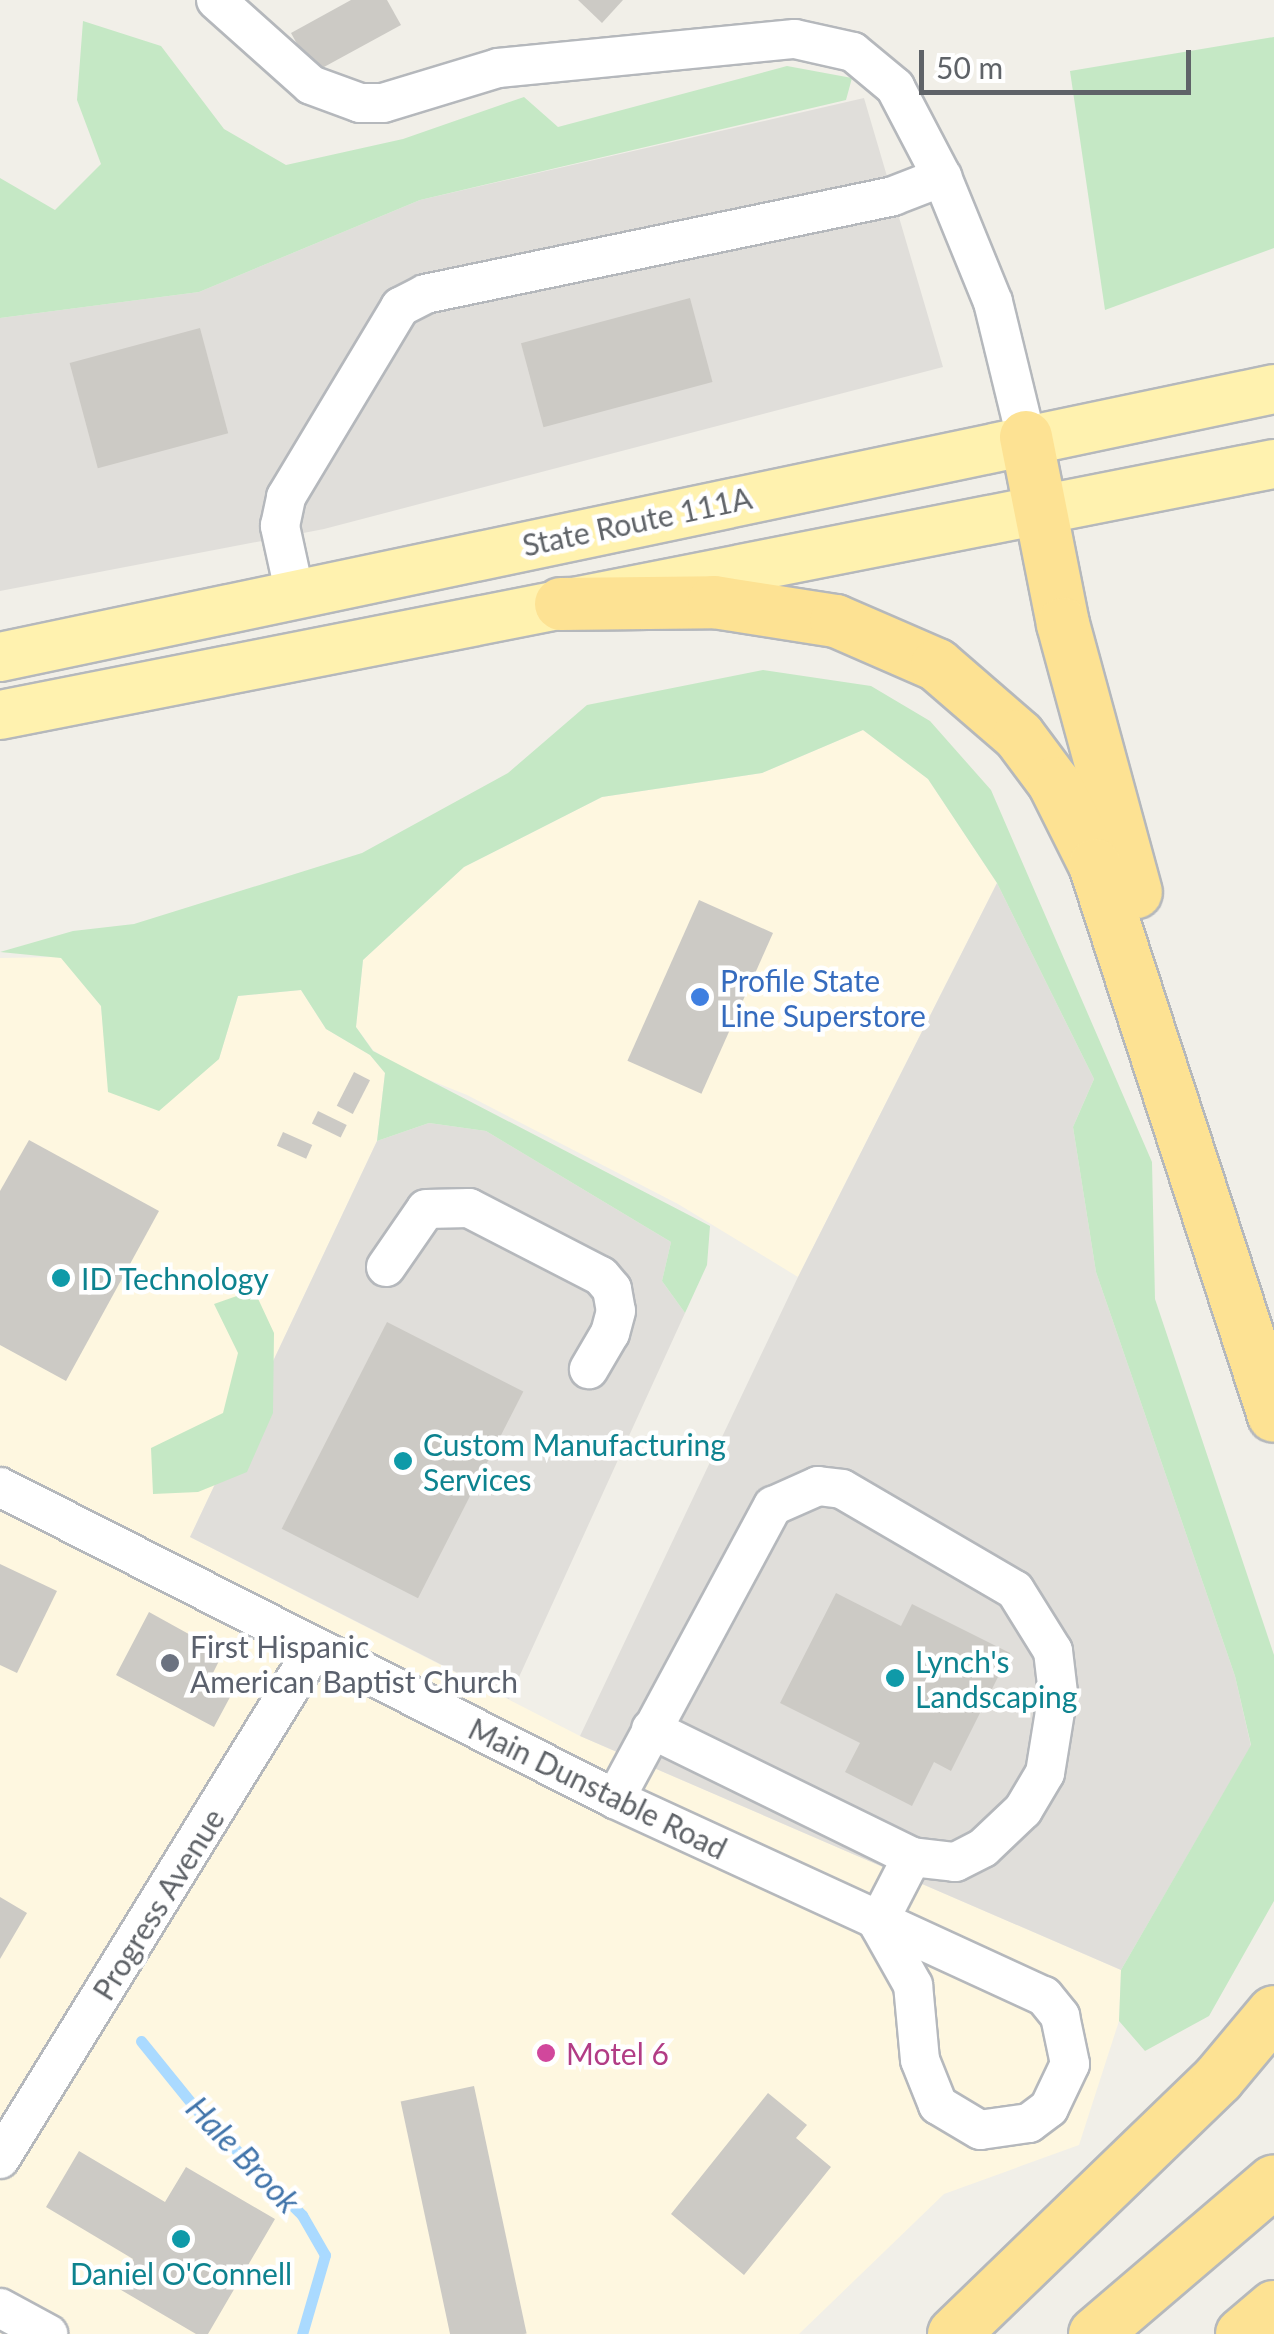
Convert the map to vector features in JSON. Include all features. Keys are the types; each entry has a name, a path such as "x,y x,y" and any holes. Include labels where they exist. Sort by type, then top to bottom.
{"highway":[{"path":"1026,437 1070,650 1274,1396"},
{"path":"561,604 714,602 836,621 937,666 1019,736 1054,783 1094,865 1274,1416"},
{"path":"954,2334 1218,2079 1274,2012"},
{"path":"965,2334 1274,2072"},
{"path":"1096,2334 1274,2181"},
{"path":"1242,2334 1274,2307"}],"main road":[{"name":"State Route 111A","path":"0,657 1026,437 1274,389"},
{"path":"0,715 1274,464"}],"street":[{"path":"216,0 311,85 360,103 382,103 471,71 738,43 825,44 878,67 896,87 942,177 993,302 1026,437"},
{"path":"295,595 280,526 286,497 400,307 425,294 894,196 942,177"},
{"path":"386,1266 426,1209 469,1208 601,1276 612,1289 616,1311 610,1332 589,1369"},
{"name":"Main Dunstable Road","path":"0,1486 615,1800 1044,1996 1060,2016 1070,2064 1049,2108 1029,2123 993,2130 957,2121 938,2105 920,2060 913,1985 878,1922"},
{"path":"615,1800 651,1729 773,1506 818,1486 842,1489 1015,1590 1035,1612 1053,1651 1057,1731 1045,1773 1023,1810 984,1848 955,1862 912,1857 651,1729"},
{"name":"Progress Avenue","path":"0,2158 314,1649"},
{"path":"878,1922 912,1857"},
{"path":"0,2308 48,2334"}],"shaded area":[{"path":"864,98 943,367 324,529 0,591 0,318 199,292 420,200"},
{"path":"863,730 928,779 997,883 798,1277 678,1204 467,1095 402,1069 373,1050 356,1027 363,960 464,867 602,797 762,773"},
{"path":"997,883 1094,1079 1073,1127 1096,1272 1235,1676 1251,1746 1121,1970 580,1736 798,1277"},
{"path":"61,957 101,1006 109,1092 219,1059 238,996 301,990 326,1029 370,1055 385,1073 377,1141 190,1537 580,1736 1121,1970 1119,2021 1079,2145 944,2194 799,2334 0,2334 0,958"},
{"path":"429,1123 486,1131 671,1242 662,1281 685,1313 509,1699 190,1537 377,1141"}],"green space":[{"path":"83,21 161,46 224,129 286,165 403,139 524,97 558,127 787,66 852,78 846,100 420,200 199,292 0,318 0,178 55,210 101,164 77,100"},
{"path":"1274,37 1274,248 1105,310 1070,71"},
{"path":"763,670 871,686 930,721 991,790 1152,1162 1155,1299 1274,1655 1274,1901 1209,2016 1145,2051 1119,2021 1121,1970 1251,1745 1235,1676 1096,1272 1073,1127 1094,1079 997,883 928,779 863,730 762,773 602,797 464,867 363,960 356,1027 373,1051 710,1226 707,1265 685,1313 662,1281 671,1242 486,1131 429,1123 377,1141 385,1073 370,1055 326,1029 301,990 238,996 219,1059 159,1111 108,1092 101,1006 61,958 0,952 73,931 134,924 362,853 508,773 587,705"},
{"path":"254,1290 274,1333 273,1413 247,1472 198,1492 153,1494 151,1448 223,1413 238,1353 214,1304"}],"building":[{"path":"351,0 387,0 401,25 313,73 291,33"},
{"path":"578,0 623,0 602,23"},
{"path":"690,298 713,382 543,427 521,343"},
{"path":"200,328 228,433 98,468 70,363"},
{"name":"Profile State Line Superstore","path":"699,900 773,933 701,1094 627,1061"},
{"path":"354,1072 370,1080 353,1114 337,1106"},
{"path":"318,1111 347,1125 341,1138 312,1124"},
{"path":"283,1132 312,1145 306,1159 277,1146"},
{"name":"ID Technology","path":"29,1140 159,1211 66,1381 0,1345 0,1191"},
{"name":"Custom Manufacturing Services","path":"387,1322 523,1391 418,1598 282,1529"},
{"path":"0,1564 57,1591 17,1673 0,1665"},
{"name":"Lynch's Landscaping","path":"836,1593 901,1626 912,1604 1010,1653 951,1771 934,1762 912,1806 845,1772 860,1743 780,1703"},
{"name":"First Hispanic American Baptist Church","path":"149,1612 223,1653 213,1673 236,1686 214,1727 116,1675"},
{"path":"0,1897 27,1913 0,1959"},
{"path":"474,2086 527,2333 450,2334 401,2102"},
{"path":"768,2093 807,2125 796,2138 831,2167 744,2275 671,2214"},
{"name":"Daniel O'Connell","path":"79,2151 165,2202 186,2167 275,2219 208,2334 196,2334 116,2287 133,2259 46,2207"}],"waterway":[{"name":"Hale Brook","path":"141,2041 201,2115 302,2215 325,2255 302,2334"}],"place":[{"name":"Profile State Line Superstore","path":"700,997"},
{"name":"ID Technology","path":"61,1278"},
{"name":"Custom Manufacturing Services","path":"403,1461"},
{"name":"First Hispanic American Baptist Church","path":"170,1663"},
{"name":"Lynch's Landscaping","path":"895,1678"},
{"name":"Motel 6","path":"546,2053"},
{"name":"Daniel O'Connell","path":"181,2239"}]}
